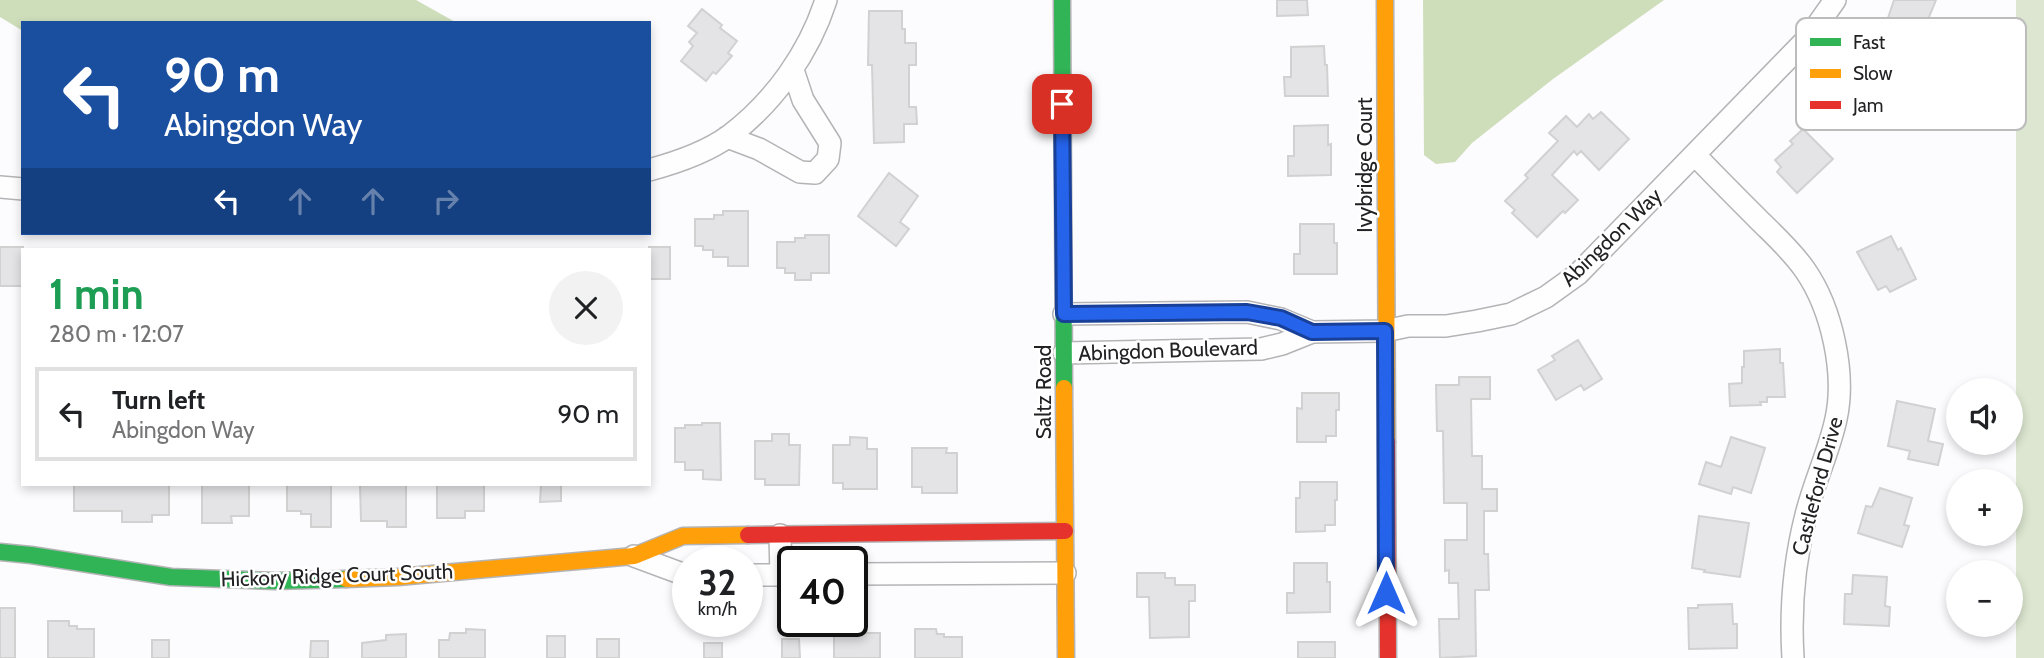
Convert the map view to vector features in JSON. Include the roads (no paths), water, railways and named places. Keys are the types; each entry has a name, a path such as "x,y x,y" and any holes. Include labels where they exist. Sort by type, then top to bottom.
{"street":[{"path":"651,169 679,162 727,137 757,112 793,70 819,22 825,0"},
{"name":"Saltz Road","path":"1062,0 1066,658"},
{"name":"Ivybridge Court","path":"1385,0 1388,658"},
{"name":"Abingdon Way","path":"1822,18 1835,0"},
{"name":"Abingdon Way","path":"1312,332 1385,331 1409,326 1446,326 1511,314 1546,297 1578,274 1796,50"},
{"path":"727,137 759,149 800,172 815,173 828,159 830,143 803,100 793,70"},
{"name":"Castleford Drive","path":"1695,155 1788,250 1805,271 1824,305 1836,349 1839,373 1837,416 1801,537 1793,599 1793,658"},
{"path":"0,187 21,189"},
{"name":"Abingdon Boulevard","path":"1064,314 1247,312 1281,318 1312,332"},
{"name":"Abingdon Boulevard","path":"1064,354 1261,349 1312,332"},
{"name":"Hickory Ridge Court South","path":"0,552 171,577 275,581 398,578 634,556 683,536 1065,531"},
{"path":"780,535 782,546"},
{"name":"Hickory Ridge Court South","path":"634,556 672,570"},
{"path":"868,574 1065,573"}]}
